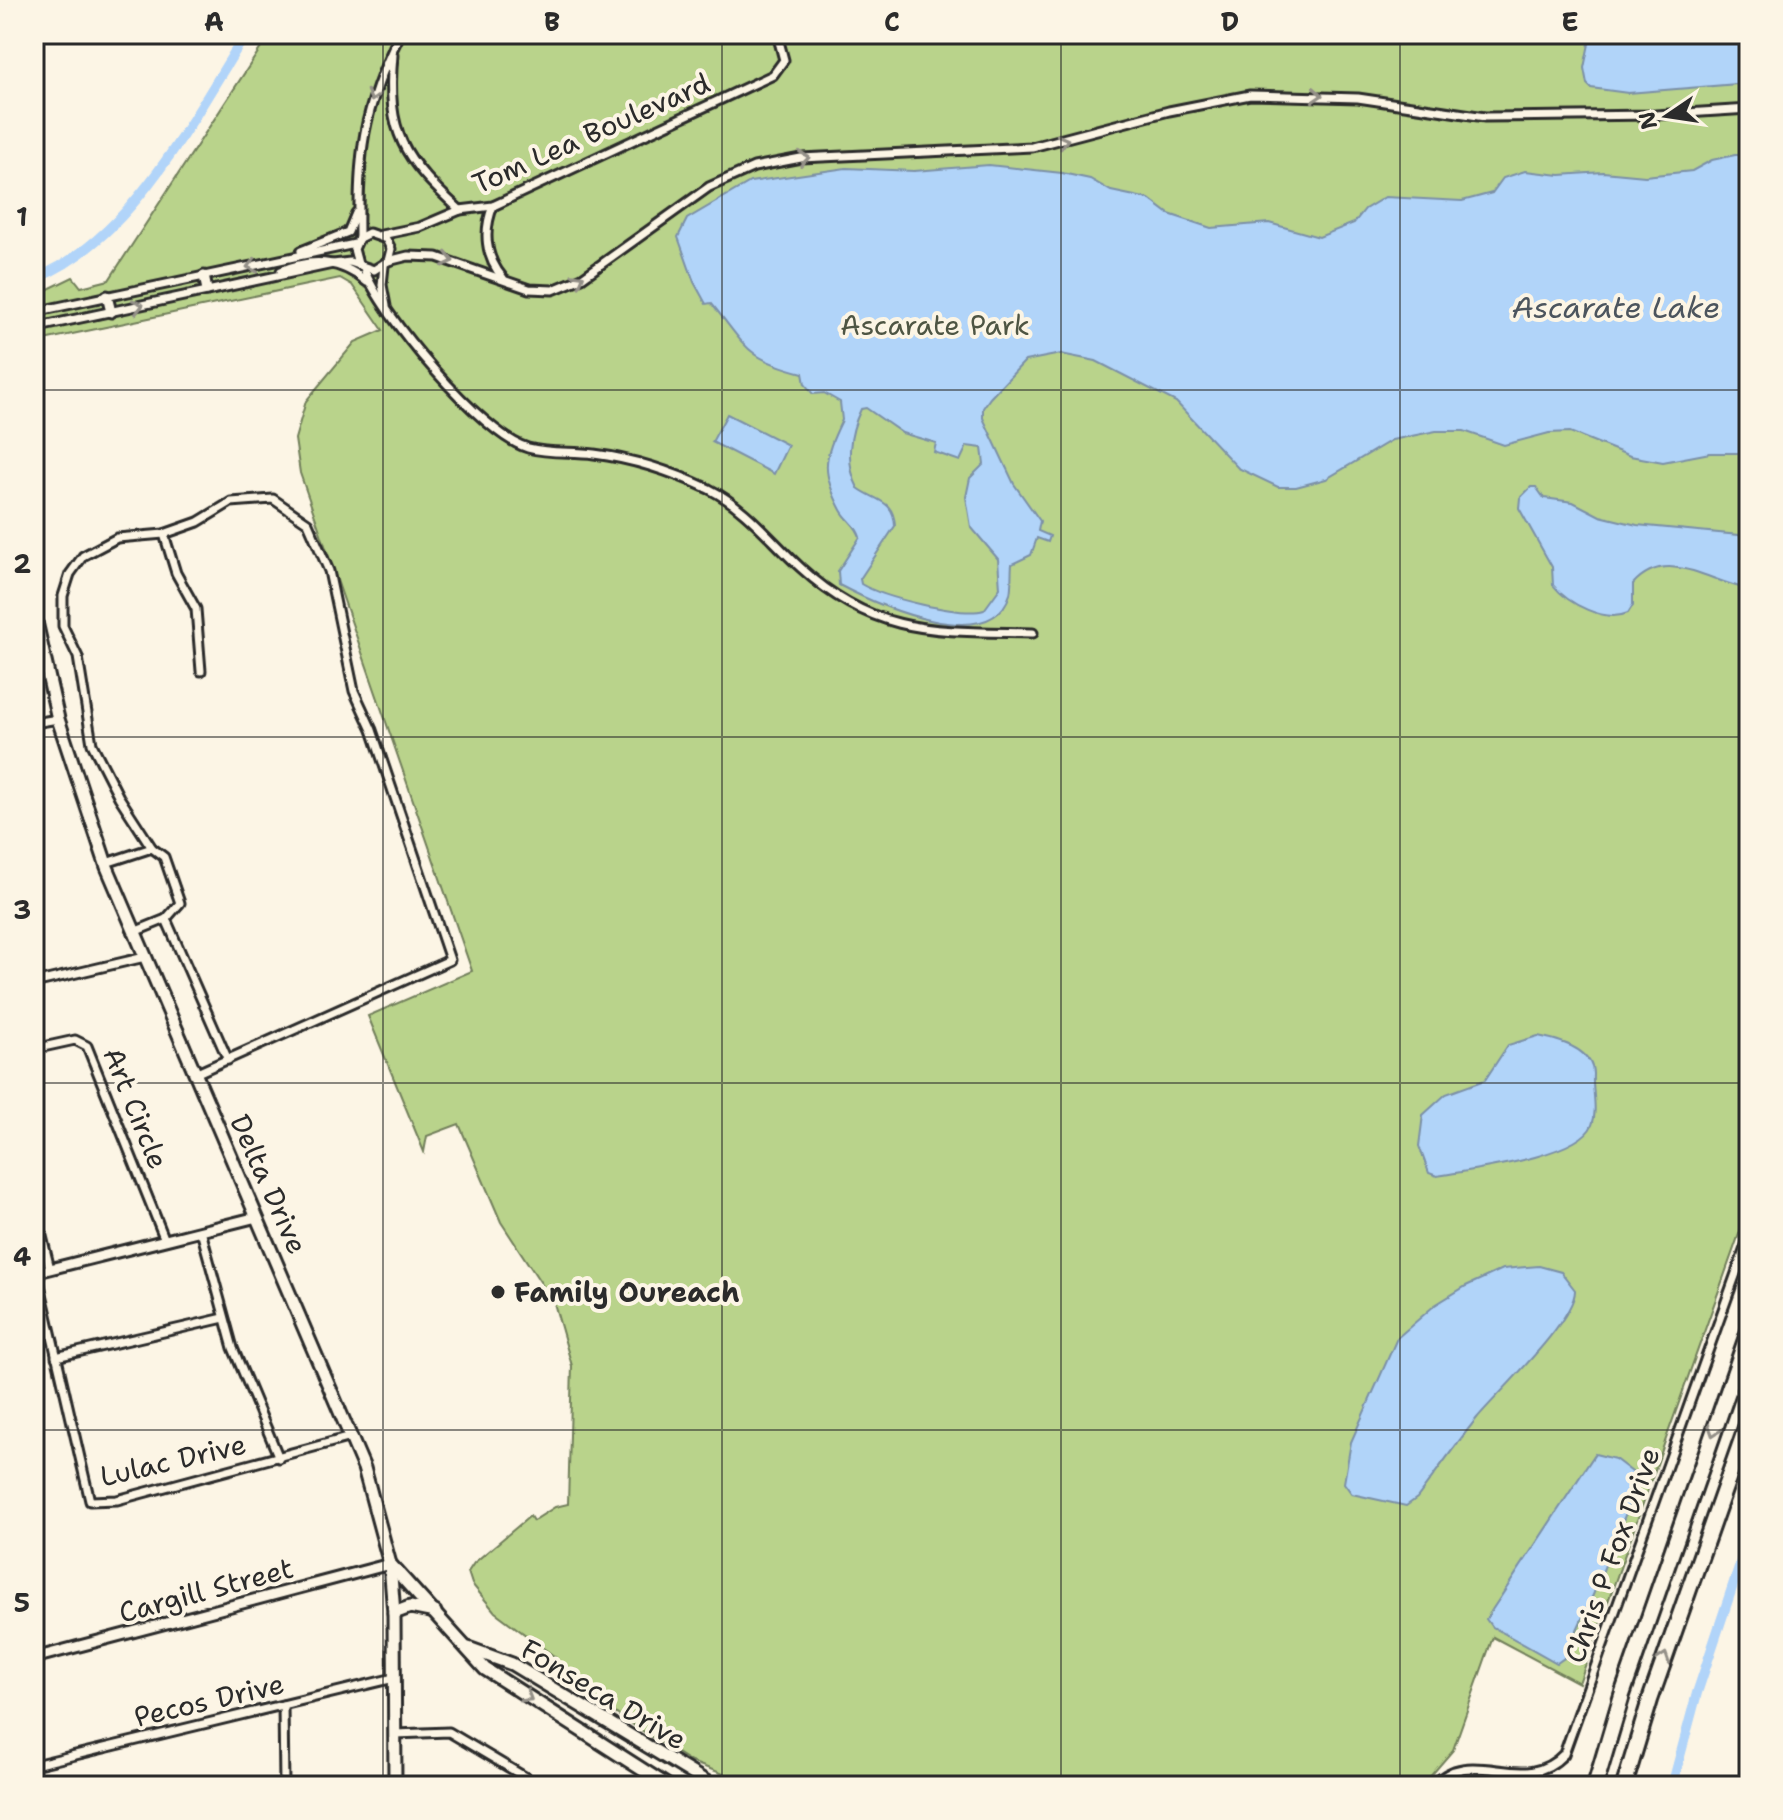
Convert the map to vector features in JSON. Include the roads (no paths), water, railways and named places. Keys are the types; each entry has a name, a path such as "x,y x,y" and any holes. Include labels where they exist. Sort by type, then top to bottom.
{"highway":[{"path":"1595,1786 1622,1695 1749,1331"},
{"path":"1624,1786 1650,1700 1749,1419"},
{"path":"1585,1786 1622,1695"},
{"path":"1632,1786 1650,1700"}],"main road":[{"name":"Delta Drive","path":"34,613 58,719 106,863 353,1437 390,1564 394,1613 395,1786"},
{"name":"Fonseca Drive","path":"390,1564 485,1669 668,1786"},
{"path":"394,1613 410,1607 435,1612"},
{"name":"Fonseca Drive","path":"468,1648 512,1664 713,1786"}],"street":[{"path":"367,282 357,241 366,123 378,78 400,34"},
{"name":"Tom Lea Boulevard","path":"381,235 420,227 460,210 493,206 773,75 784,60 777,34"},
{"path":"393,49 391,103 403,149 422,175 460,210"},
{"path":"34,328 273,275 333,264 374,270 386,263 420,255 437,257 539,291 568,286 709,187 737,173 772,163 825,156 1032,147 1169,111 1250,95 1358,98 1485,117 1655,115 1749,109"},
{"path":"296,254 348,232 358,203"},
{"path":"493,206 488,219 487,245 490,258 505,281"},
{"path":"34,312 357,241 369,233 381,235 389,243 382,285 387,308"},
{"path":"333,264 348,268 367,282 412,346 492,428 515,443 529,449 593,454 650,465 713,491 750,518 822,586 873,615 943,633 1033,633"},
{"path":"204,276 207,290"},
{"path":"107,296 111,312"},
{"path":"134,932 166,919 180,903 164,857 152,848 104,772 92,744 78,657 63,626 63,596 70,574 83,556 117,538 164,534 198,522 231,502 273,499 308,523 329,571 354,691 372,730 450,953 446,964 195,1074"},
{"path":"164,534 176,573 196,609 201,671"},
{"path":"34,723 58,719"},
{"path":"106,863 152,848"},
{"path":"166,919 228,1060"},
{"path":"34,983 145,957"},
{"name":"Art Circle","path":"34,1049 75,1040 87,1046 165,1240"},
{"path":"34,1203 50,1269"},
{"path":"35,1272 257,1217"},
{"path":"201,1231 224,1318 279,1458"},
{"name":"Chris P Fox Drive","path":"1433,1786 1447,1774 1467,1768 1520,1773 1540,1771 1564,1754 1749,1237"},
{"name":"Lulac Drive","path":"35,1272 90,1501 117,1500 353,1437"},
{"path":"56,1357 224,1318"},
{"name":"Cargill Street","path":"34,1658 390,1564"},
{"name":"Pecos Drive","path":"34,1765 394,1678"},
{"path":"283,1705 284,1786"},
{"path":"395,1734 449,1732 538,1786"}],"water":[{"path":"1591,34 1749,34 1746,42 1749,83 1628,93 1591,88 1587,84 1584,68"},
{"name":"Ascarate Lake","path":"1749,155 1749,453 1710,453 1663,462 1630,456 1570,432 1549,433 1504,445 1464,431 1436,431 1392,440 1326,479 1296,487 1278,487 1238,468 1176,402 1096,361 1061,354 1025,361 990,398 983,408 983,418 1014,484 1040,521 1038,531 1050,536 1048,542 1037,538 1031,555 1012,564 1010,594 999,612 980,622 957,624 904,613 839,585 838,571 860,537 841,510 828,475 828,456 842,420 840,402 824,393 813,394 805,384 803,373 769,362 741,341 711,303 706,304 694,282 678,237 687,219 750,182 846,168 914,171 989,165 1062,173 1090,179 1111,191 1149,199 1169,214 1211,228 1269,223 1319,237 1354,223 1365,209 1385,197 1462,201 1492,193 1503,178 1525,171 1560,175 1603,172 1645,176 1692,171 1712,160","holes":["866,408 902,433 936,443 934,452 960,461 967,446 982,448 984,464 970,478 966,497 971,527 998,559 1000,588 984,610 958,611 922,604 886,595 861,584 860,579 895,526 891,510 858,488 850,459 854,428 861,409"]},
{"path":"727,414 788,445 774,474 712,442"},
{"path":"1531,487 1536,487 1544,498 1573,502 1600,516 1637,525 1749,536 1749,589 1689,570 1660,568 1646,573 1633,584 1633,605 1628,613 1609,616 1577,605 1553,585 1552,567 1519,508 1520,498"},
{"path":"1538,1036 1565,1043 1588,1058 1592,1066 1595,1107 1592,1125 1583,1136 1546,1154 1437,1176 1429,1173 1419,1146 1423,1115 1446,1094 1485,1080 1508,1045"},
{"path":"1539,1266 1561,1272 1575,1290 1572,1303 1550,1337 1477,1418 1417,1498 1406,1506 1352,1494 1344,1483 1351,1442 1397,1338 1435,1305 1466,1286 1503,1269"},
{"path":"1595,1454 1615,1459 1640,1478 1593,1595 1564,1658 1557,1663 1491,1626 1486,1619"}],"waterway":[{"path":"34,279 69,261 101,236 130,207 181,139 246,34"},
{"path":"1672,1786 1697,1693 1749,1537"}],"place":[{"name":"Family Oureach","path":"498,1292"}],"park label":[{"name":"Ascarate Park","path":"935,325"}]}
